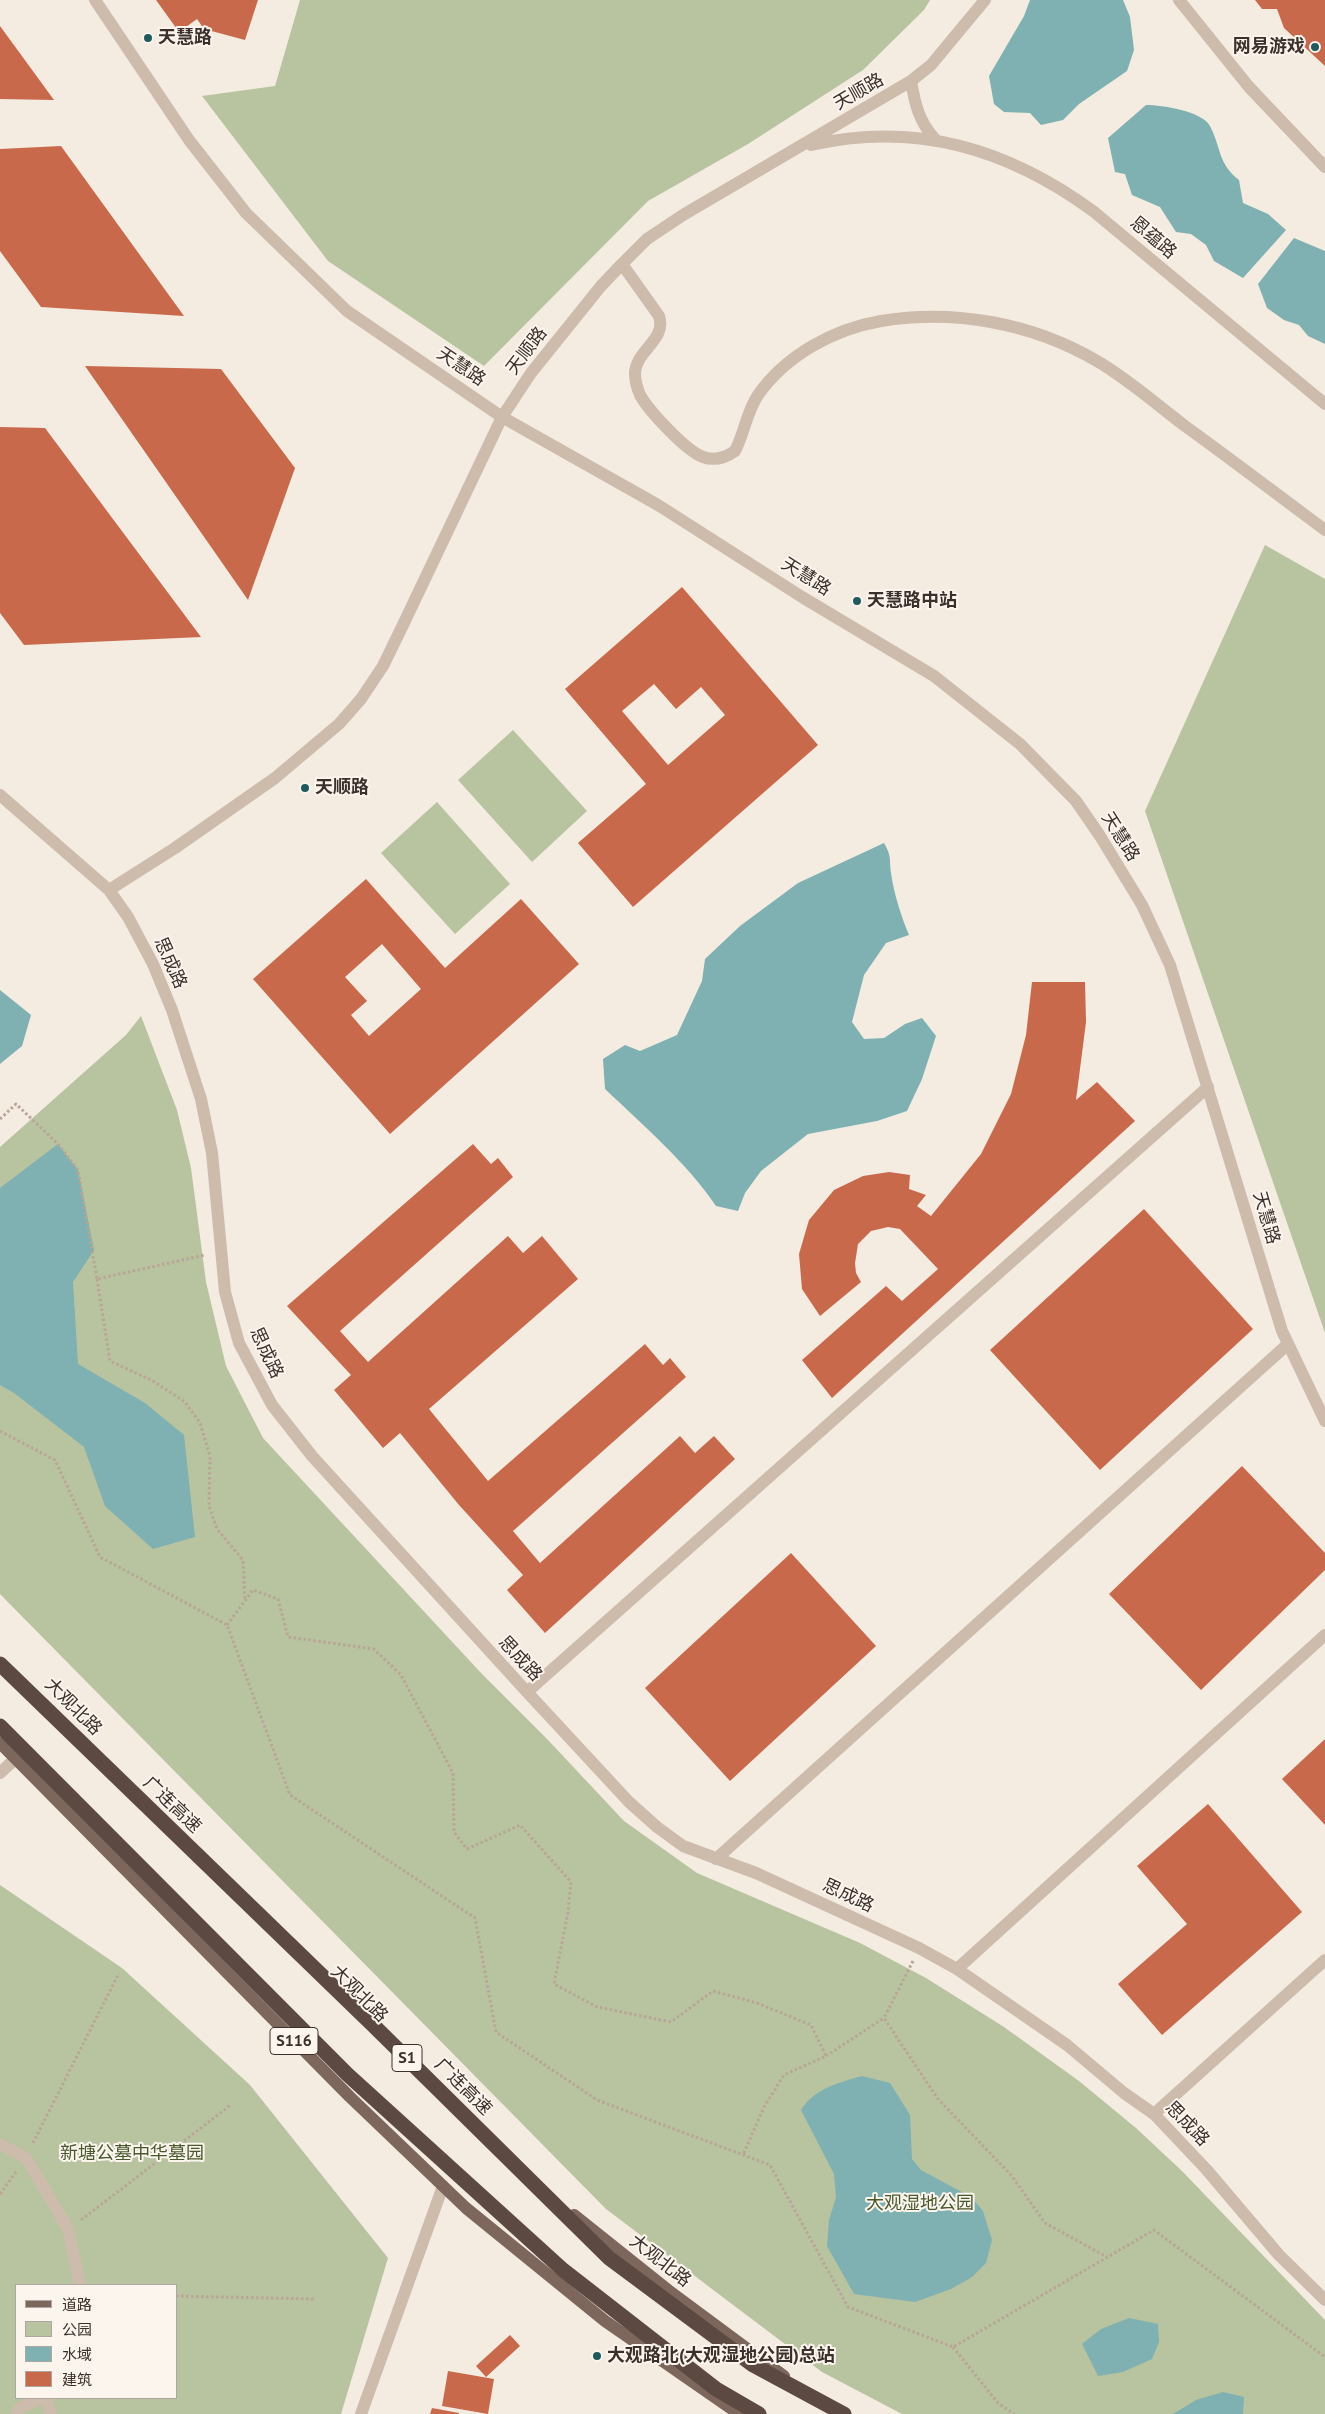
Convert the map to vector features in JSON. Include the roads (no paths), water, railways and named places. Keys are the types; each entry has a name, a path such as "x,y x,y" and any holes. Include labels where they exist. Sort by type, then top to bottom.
{"highway":[{"name":"广连高速","path":"0,1664 373,2025 609,2258 753,2364 844,2414"},
{"path":"0,1726 347,2074 563,2270 716,2389 759,2414"}],"main road":[{"name":"大观北路","path":"0,1658 446,2105 549,2195 661,2284 825,2410 840,2414"},
{"name":"S116","path":"0,1743 350,2097 443,2186 535,2266 605,2321 739,2414"}],"street":[{"name":"天慧路","path":"96,0 189,140 246,213 347,311 502,417 658,505 802,597 934,676 986,715 1032,755 1076,802 1100,836 1142,905 1170,965 1270,1295 1288,1344 1325,1421"},
{"name":"天顺路","path":"109,890 176,848 276,778 319,742 361,699 383,666 502,417 531,373 601,286 622,264 647,239 683,216 911,82 931,65 985,0"},
{"path":"1179,0 1249,87 1325,167"},
{"path":"911,82 919,117 924,128 935,139"},
{"name":"恩蕴路","path":"802,147 840,138 935,139 987,153 1026,169 1063,189 1093,211 1325,404"},
{"path":"622,264 659,316 661,324 658,335 638,361 635,371 637,387 649,407 694,453 703,457 719,459 735,451 757,397 774,376 807,349 845,330 871,323 901,318 964,317 1014,326 1036,333 1098,362 1325,530"},
{"name":"思成路","path":"0,795 109,890 128,917 153,964 172,1010 201,1099 212,1153 225,1292 239,1343 272,1405 312,1456 526,1692 629,1802 657,1827 684,1846 764,1877 918,1948 957,1969 1067,2045 1124,2093 1154,2114 1206,2169 1280,2255 1325,2300"},
{"path":"526,1692 1208,1088"},
{"path":"716,1859 1288,1344"},
{"path":"957,1969 1325,1635"},
{"path":"0,1773 15,1759"},
{"path":"1154,2114 1325,1960"},
{"path":"0,2144 26,2158 68,2229 80,2284"},
{"path":"361,2414 443,2186"},
{"path":"17,2414 20,2408 39,2399"},
{"path":"46,2399 51,2414"}],"water":[{"path":"1030,0 1123,0 1130,17 1134,50 1127,71 1079,104 1063,120 1041,125 1030,113 1004,112 994,104 989,76 1024,16"},
{"path":"1146,105 1181,110 1199,116 1206,121 1214,134 1223,161 1239,180 1243,203 1268,214 1286,230 1243,278 1214,261 1206,245 1191,234 1176,232 1160,207 1132,195 1125,174 1115,172 1108,138"},
{"path":"1294,238 1325,251 1325,344 1308,336 1299,325 1284,320 1267,308 1258,284"},
{"path":"884,843 889,855 896,897 909,935 886,943 864,975 852,1022 864,1039 884,1038 905,1024 922,1018 936,1036 922,1079 907,1111 877,1121 808,1134 761,1171 745,1193 738,1211 716,1206 678,1159 605,1089 603,1059 625,1045 640,1051 677,1035 702,981 705,959 740,926 798,883"},
{"path":"0,990 31,1015 22,1046 0,1064"},
{"path":"58,1144 78,1170 94,1250 73,1282 78,1364 145,1403 184,1435 195,1537 153,1549 105,1506 84,1447 14,1393 0,1385 0,1188"},
{"path":"862,2076 890,2083 910,2115 912,2159 921,2170 971,2197 983,2211 992,2240 986,2263 972,2277 951,2289 915,2302 854,2294 827,2246 829,2220 836,2197 834,2174 801,2110 820,2091"},
{"path":"1129,2318 1158,2324 1159,2342 1152,2359 1123,2372 1098,2376 1082,2344 1101,2329"},
{"path":"1223,2392 1244,2397 1243,2414 1173,2414 1196,2400"}],"place":[{"name":"天慧路","path":"148,38"},
{"name":"网易游戏","path":"1315,47"},
{"name":"天慧路中站","path":"857,601"},
{"name":"天顺路","path":"305,788"},
{"name":"大观路北(大观湿地公园)总站","path":"597,2356"}],"park label":[{"name":"新塘公墓中华墓园","path":"132,2154"},
{"name":"大观湿地公园","path":"920,2204"}]}
